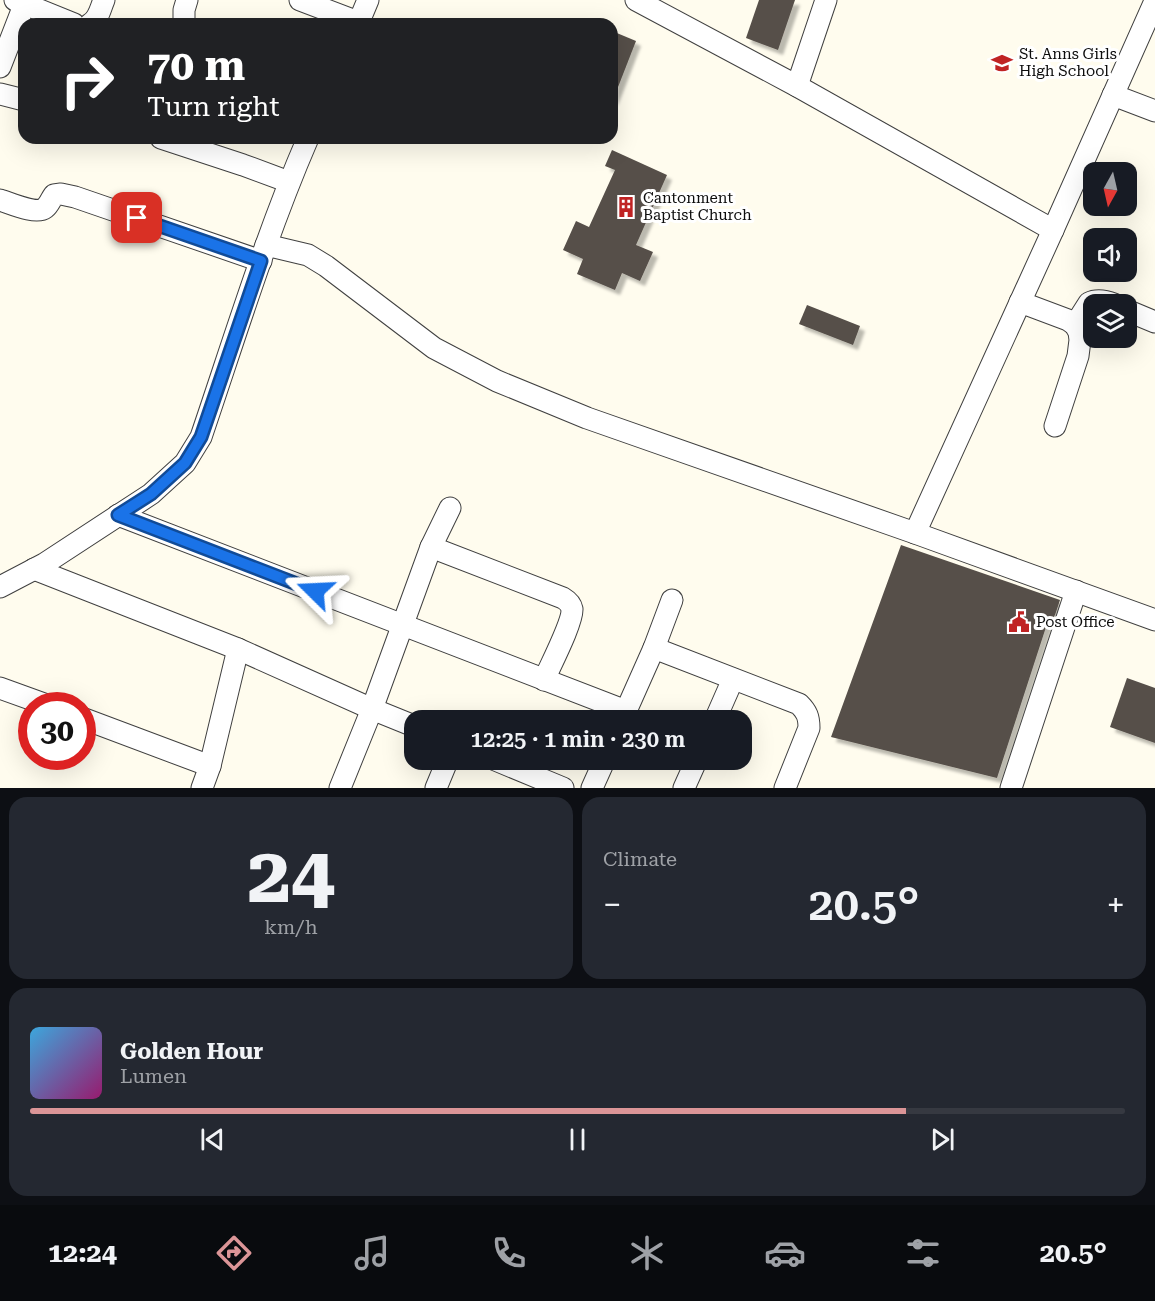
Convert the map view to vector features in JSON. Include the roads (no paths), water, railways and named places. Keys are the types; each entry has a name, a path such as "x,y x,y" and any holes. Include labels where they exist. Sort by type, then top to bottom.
{"street":[{"path":"97,18 104,0"},
{"path":"184,18 187,0"},
{"path":"300,0 345,18"},
{"path":"360,18 368,0"},
{"path":"636,0 665,7 797,86 1053,230"},
{"path":"797,86 826,0"},
{"path":"0,67 22,1 61,18"},
{"path":"915,533 1155,1"},
{"path":"0,94 18,98"},
{"path":"1113,95 1155,111"},
{"path":"179,144 289,182"},
{"path":"0,587 34,569 151,494 185,463 201,437 289,182 305,144"},
{"path":"0,200 39,210 47,206 54,195 75,196 264,253 308,255 326,266 434,348 497,381 587,418 1155,620"},
{"path":"1020,302 1068,320 1079,332 1078,356 1055,426"},
{"path":"1075,325 1083,312"},
{"path":"1137,315 1155,322"},
{"path":"340,788 372,709 431,547 450,508"},
{"path":"118,515 544,680 611,710"},
{"path":"431,547 563,598 568,602 572,607 570,620 544,680"},
{"path":"34,569 238,649 404,722"},
{"path":"1011,788 1076,591"},
{"path":"627,710 672,600"},
{"path":"654,648 799,704 806,711 809,728 785,788"},
{"path":"202,788 210,766 238,649"},
{"path":"719,710 733,679"},
{"path":"0,687 18,694"},
{"path":"96,723 210,766"},
{"path":"436,788 443,770"},
{"path":"514,770 539,783 563,788"},
{"path":"592,788 600,770"},
{"path":"684,788 692,770"}],"place":[{"name":"St. Anns Girls High School","path":"1002,63"},
{"name":"Cantonment Baptist Church","path":"626,207"},
{"name":"Post Office","path":"1019,622"}]}
